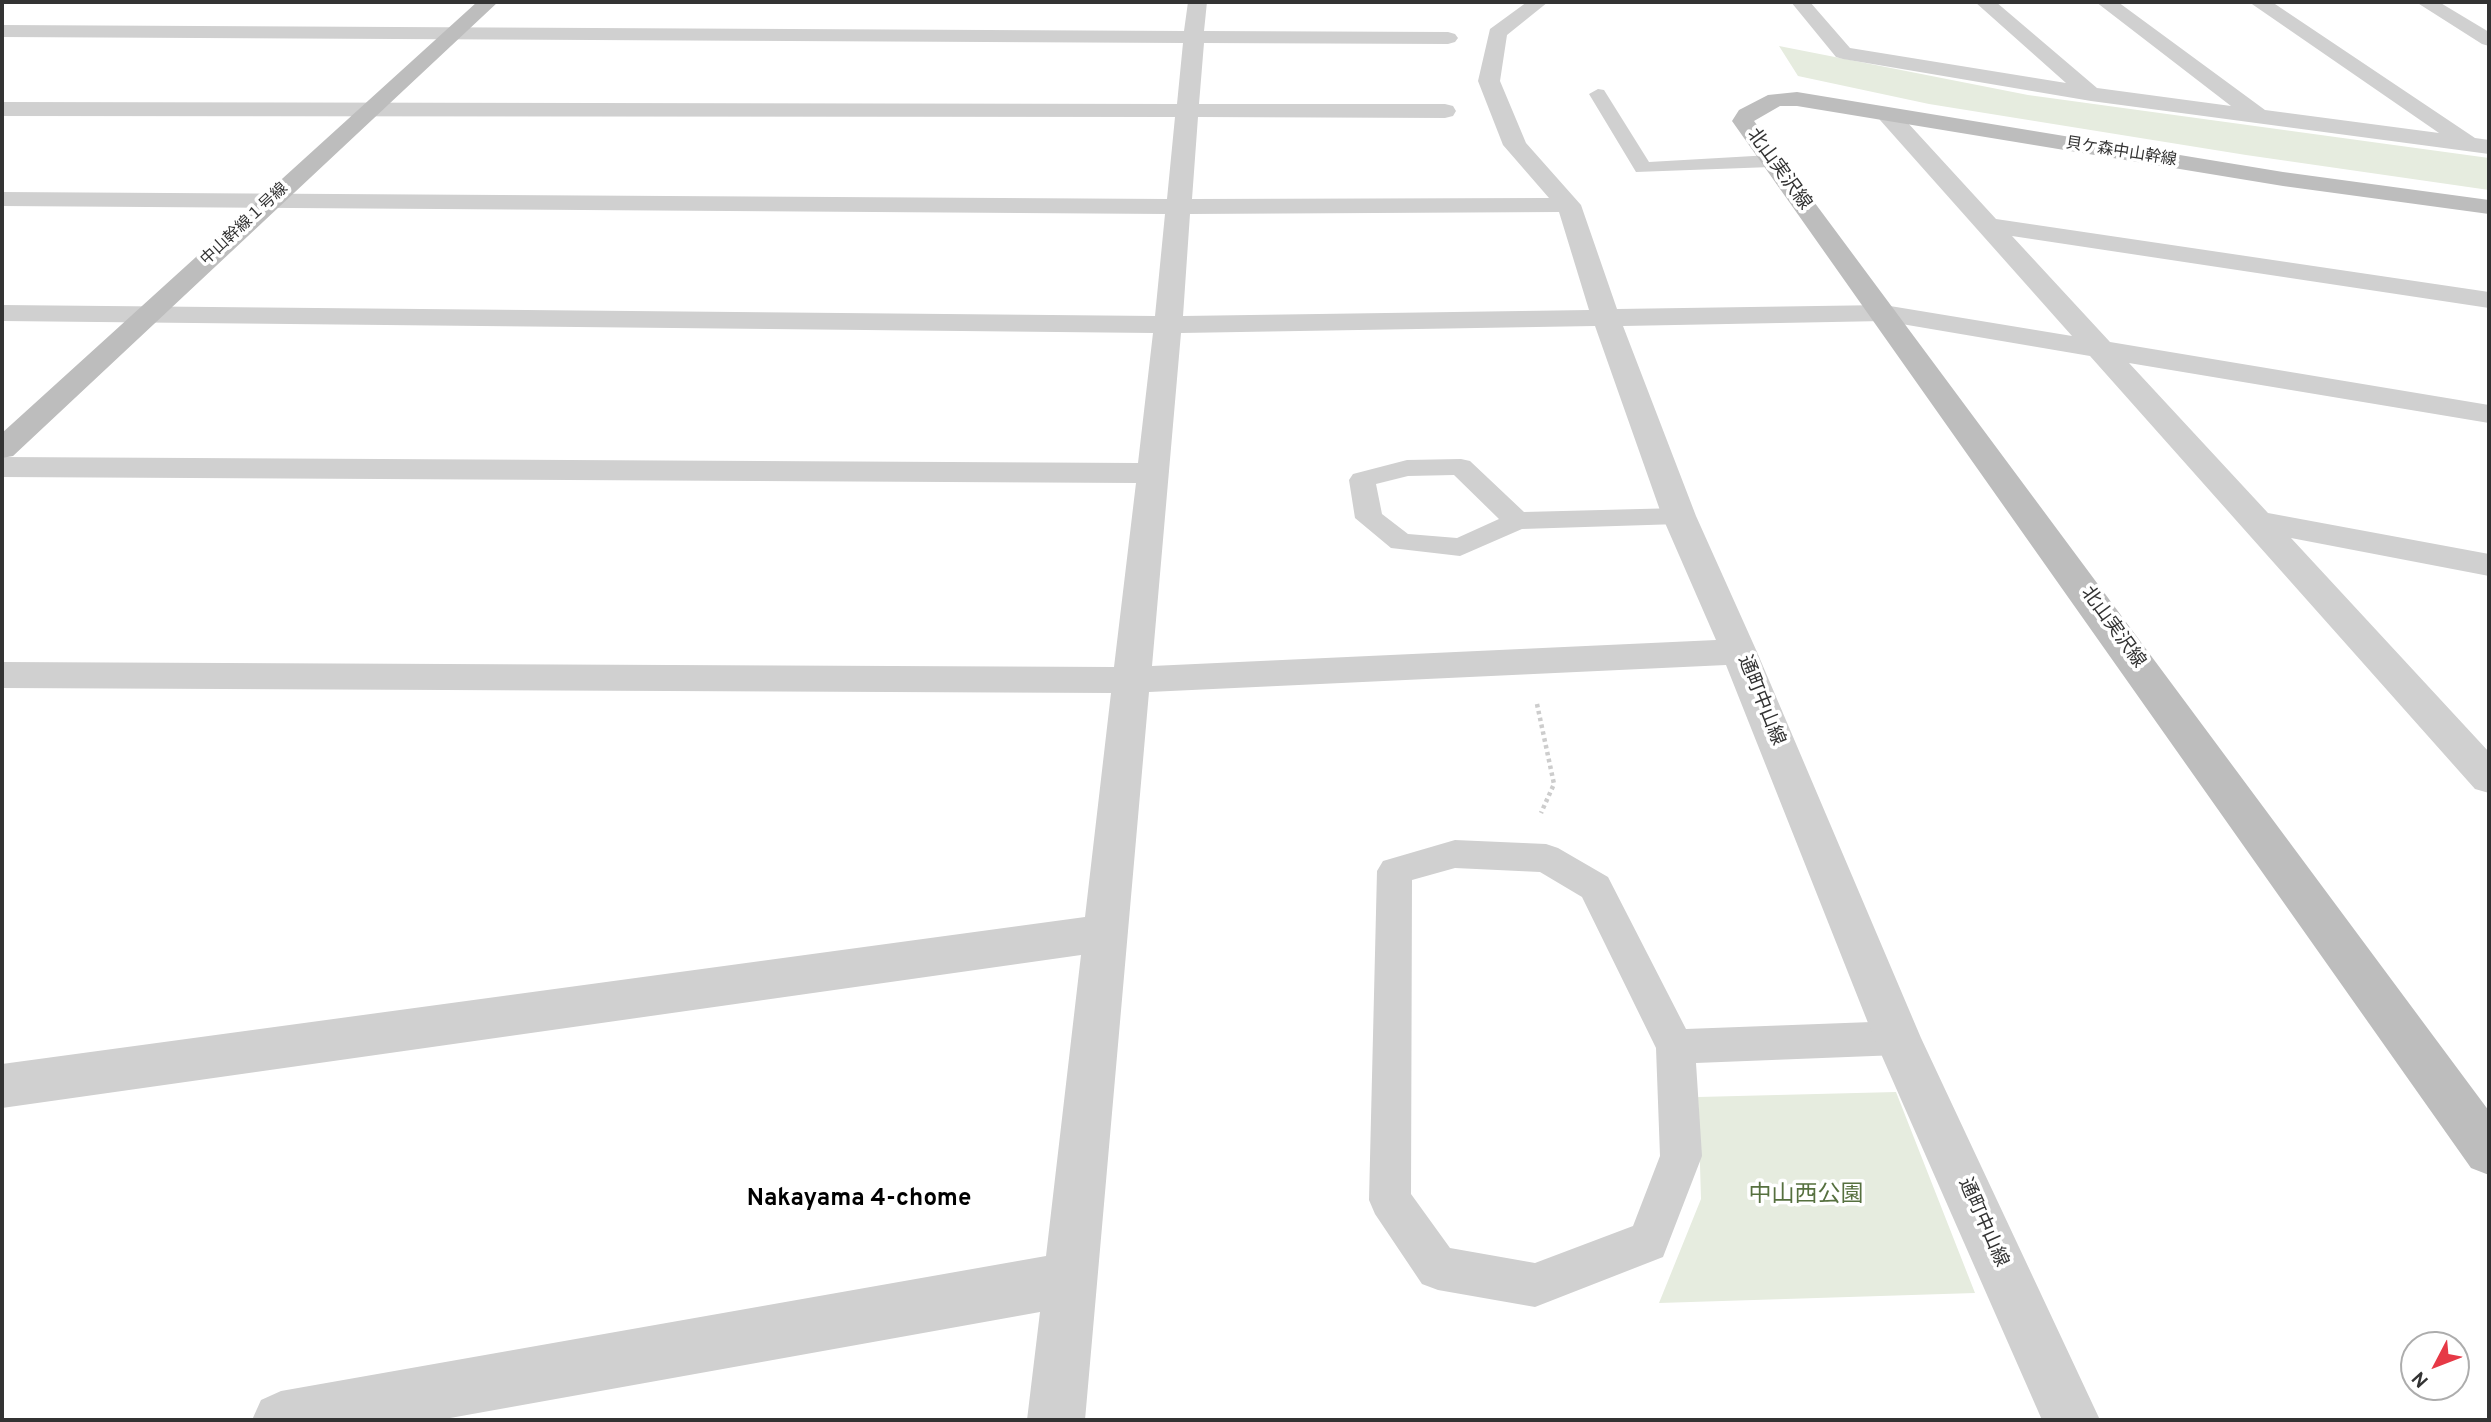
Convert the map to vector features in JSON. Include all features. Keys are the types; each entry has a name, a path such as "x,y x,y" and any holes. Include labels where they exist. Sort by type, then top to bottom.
{"street":[{"name":"中山幹線１号線","path":"2,449 488,2"},
{"name":"通町中山線","path":"1539,2 1497,33 1489,81 1515,145 1569,205 1606,318 1679,516 1740,652 1898,1038 2071,1420"},
{"path":"1800,2 1843,53 2091,94 2479,146"},
{"path":"1985,2 2091,94"},
{"path":"2106,2 2260,118"},
{"path":"2259,2 2479,146"},
{"path":"2426,2 2489,40"},
{"path":"2438,2 2477,9"},
{"path":"1056,1420 1168,325 1196,19"},
{"path":"2,31 454,33 1196,19 1448,38"},
{"name":"貝ケ森中山幹線","path":"1756,110 1785,98 2283,179 2489,207"},
{"path":"2,109 1445,111"},
{"name":"北山実沢線","path":"1756,110 1743,121 1771,161 1884,313 2489,1151"},
{"path":"1888,115 2257,521 2472,743 2489,778"},
{"path":"2,199 1179,207 1569,205"},
{"path":"1988,225 2489,300"},
{"path":"2,313 1168,325 1884,313 2489,414"},
{"path":"2,467 1153,473"},
{"path":"2257,521 2489,565"},
{"path":"2,676 1131,680 1740,652"},
{"path":"2,1086 1106,933"},
{"path":"300,1418 1071,1279"}],"lane":[{"path":"1598,94 1643,168 1771,161"},
{"path":"1517,521 1461,467 1407,468 1362,480 1369,518 1401,542 1460,547 1517,521 1679,516"},
{"path":"1455,854 1546,858 1595,887 1675,1047 1681,1156 1648,1242 1535,1285 1438,1268 1390,1199 1395,871 1455,854"},
{"path":"1675,1047 1898,1038"}],"path":[{"path":"1510,857 1541,813 1553,784 1528,662"}],"green space":[{"path":"1779,46 2028,95 2489,158 2489,190 2246,155 1929,104 1798,76"},
{"name":"中山西公園","path":"1896,1092 1975,1293 1659,1303 1701,1199 1698,1097"}],"district":[{"name":"Nakayama 4-chome","path":"859,1200"}]}
